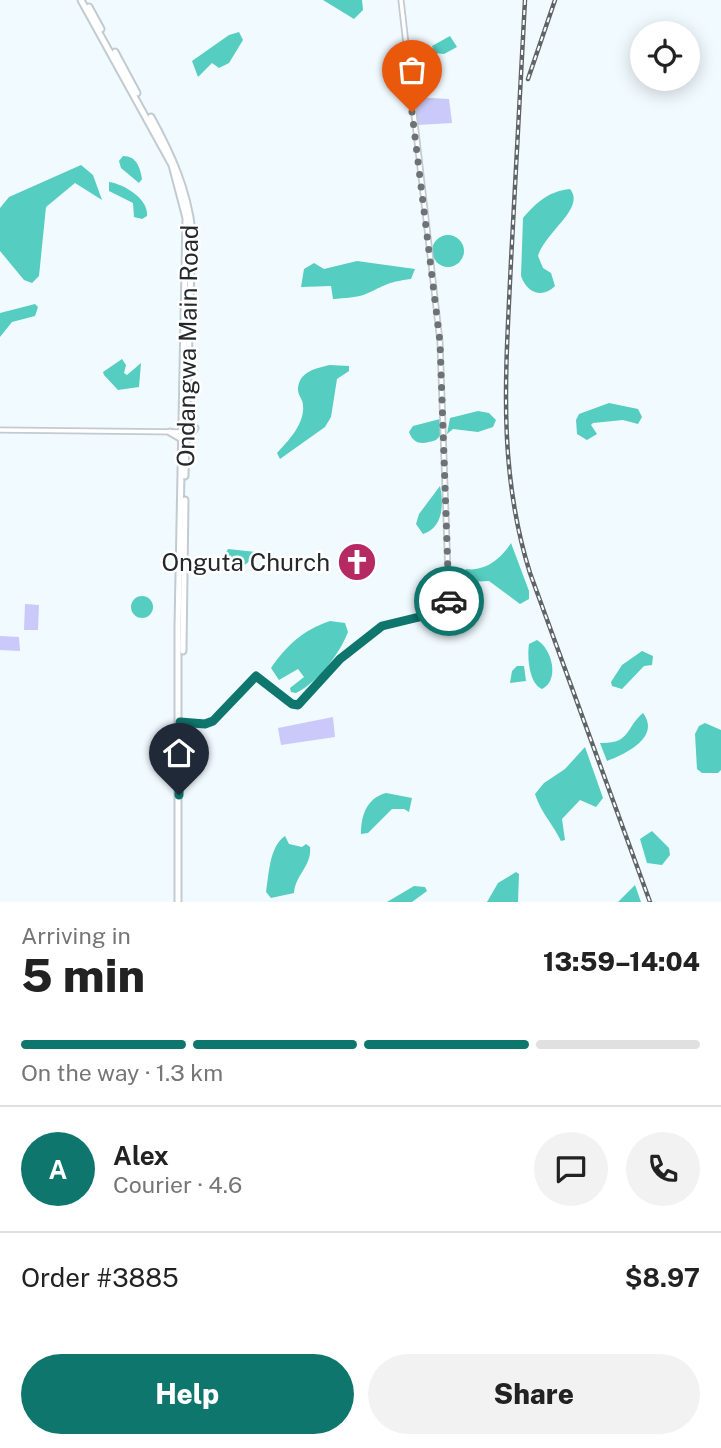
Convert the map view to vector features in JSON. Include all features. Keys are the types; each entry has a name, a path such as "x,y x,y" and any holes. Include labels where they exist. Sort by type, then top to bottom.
{"main road":[{"name":"Ondangwa Main Road","path":"83,0 172,165 188,217 178,902"},
{"path":"185,428 195,428 184,440 170,432 185,428"}],"street":[{"path":"180,722 205,724 213,721 256,676 292,704 298,705 340,659 382,626 444,611 449,604 440,342 401,0"},
{"path":"0,430 170,432"}],"shaded area":[{"path":"323,0 362,0 363,10 354,19"},
{"path":"239,32 243,40 229,63 219,68 212,63 198,77 192,61 229,35"},
{"path":"450,36 457,47 444,54 435,53 432,46"},
{"path":"414,97 449,99 452,123 418,125"},
{"path":"123,156 132,158 137,163 142,179 139,183 121,168 119,161"},
{"path":"81,165 93,175 102,200 75,183 46,207 39,276 32,283 24,280 0,251 0,208 9,197"},
{"path":"109,182 122,186 140,198 147,210 147,216 142,219 134,217 133,203 109,191"},
{"path":"570,189 574,196 573,204 538,256 543,268 551,273 555,286 545,292 535,292 527,287 521,276 523,218 544,198"},
{"path":"448,235 459,240 464,251 459,262 448,267 437,262 432,251 437,240"},
{"path":"357,261 415,269 411,279 393,282 355,297 333,299 331,286 301,287 304,269 314,263 324,269"},
{"path":"35,304 38,307 35,316 12,322 0,337 0,313"},
{"path":"122,359 126,365 124,373 127,375 141,363 139,387 118,390 104,375 103,372"},
{"path":"330,365 349,366 349,371 337,379 331,417 325,427 280,459 277,453 295,432 303,412 298,390 301,379 314,369"},
{"path":"609,403 638,409 642,417 638,424 623,420 593,423 591,425 597,434 587,440 577,434 576,420 579,414"},
{"path":"478,411 489,413 496,420 493,427 478,432 453,429 447,434 450,418"},
{"path":"440,419 440,436 436,440 420,443 411,437 409,432 413,426"},
{"path":"440,486 442,500 438,521 430,531 423,534 416,524 419,514"},
{"path":"511,543 529,591 529,599 520,604 489,581 468,582 461,575 466,569 480,568 492,563"},
{"path":"228,549 257,552 259,555 240,568 225,555"},
{"path":"142,596 150,599 153,607 150,615 142,618 134,615 131,607 134,599"},
{"path":"25,604 39,605 38,630 24,630"},
{"path":"330,621 345,623 348,632 344,641 320,675 296,693 291,692 290,688 304,677 298,669 279,680 271,668 296,639"},
{"path":"0,636 19,637 20,651 0,650"},
{"path":"537,640 547,650 552,664 551,679 542,689 534,682 529,663 529,644"},
{"path":"642,651 653,656 652,665 644,666 622,689 612,686 611,682 622,665"},
{"path":"517,666 524,666 526,681 510,683 512,671"},
{"path":"643,713 648,730 645,737 631,749 607,761 600,743 610,743 622,738"},
{"path":"333,717 335,737 281,745 278,728"},
{"path":"705,723 721,730 721,770 718,773 702,773 697,769 695,734 699,726"},
{"path":"585,747 603,798 596,807 580,800 562,819 565,840 561,841 535,794 544,783 565,769"},
{"path":"386,793 412,798 409,812 392,809 368,833 361,834 366,808 379,795"},
{"path":"652,831 669,848 670,855 662,865 647,863 640,839"},
{"path":"285,836 289,844 302,847 306,844 310,847 310,854 294,893 271,898 266,892 271,862 276,847"},
{"path":"516,872 519,874 518,902 487,902 498,883"},
{"path":"635,885 641,902 618,902"},
{"path":"414,886 425,887 427,891 412,902 387,902"}],"railway":[{"path":"525,0 506,380 512,495 530,573 650,902"},
{"path":"528,79 555,0"}],"way so far":[{"path":"412,112 440,342 449,601"}],"place":[{"name":"Onguta Church","path":"357,562"}],"route":[{"path":"179,795 180,722 205,724 213,721 256,676 292,704 298,705 340,659 382,626 447,610 449,601"}]}
